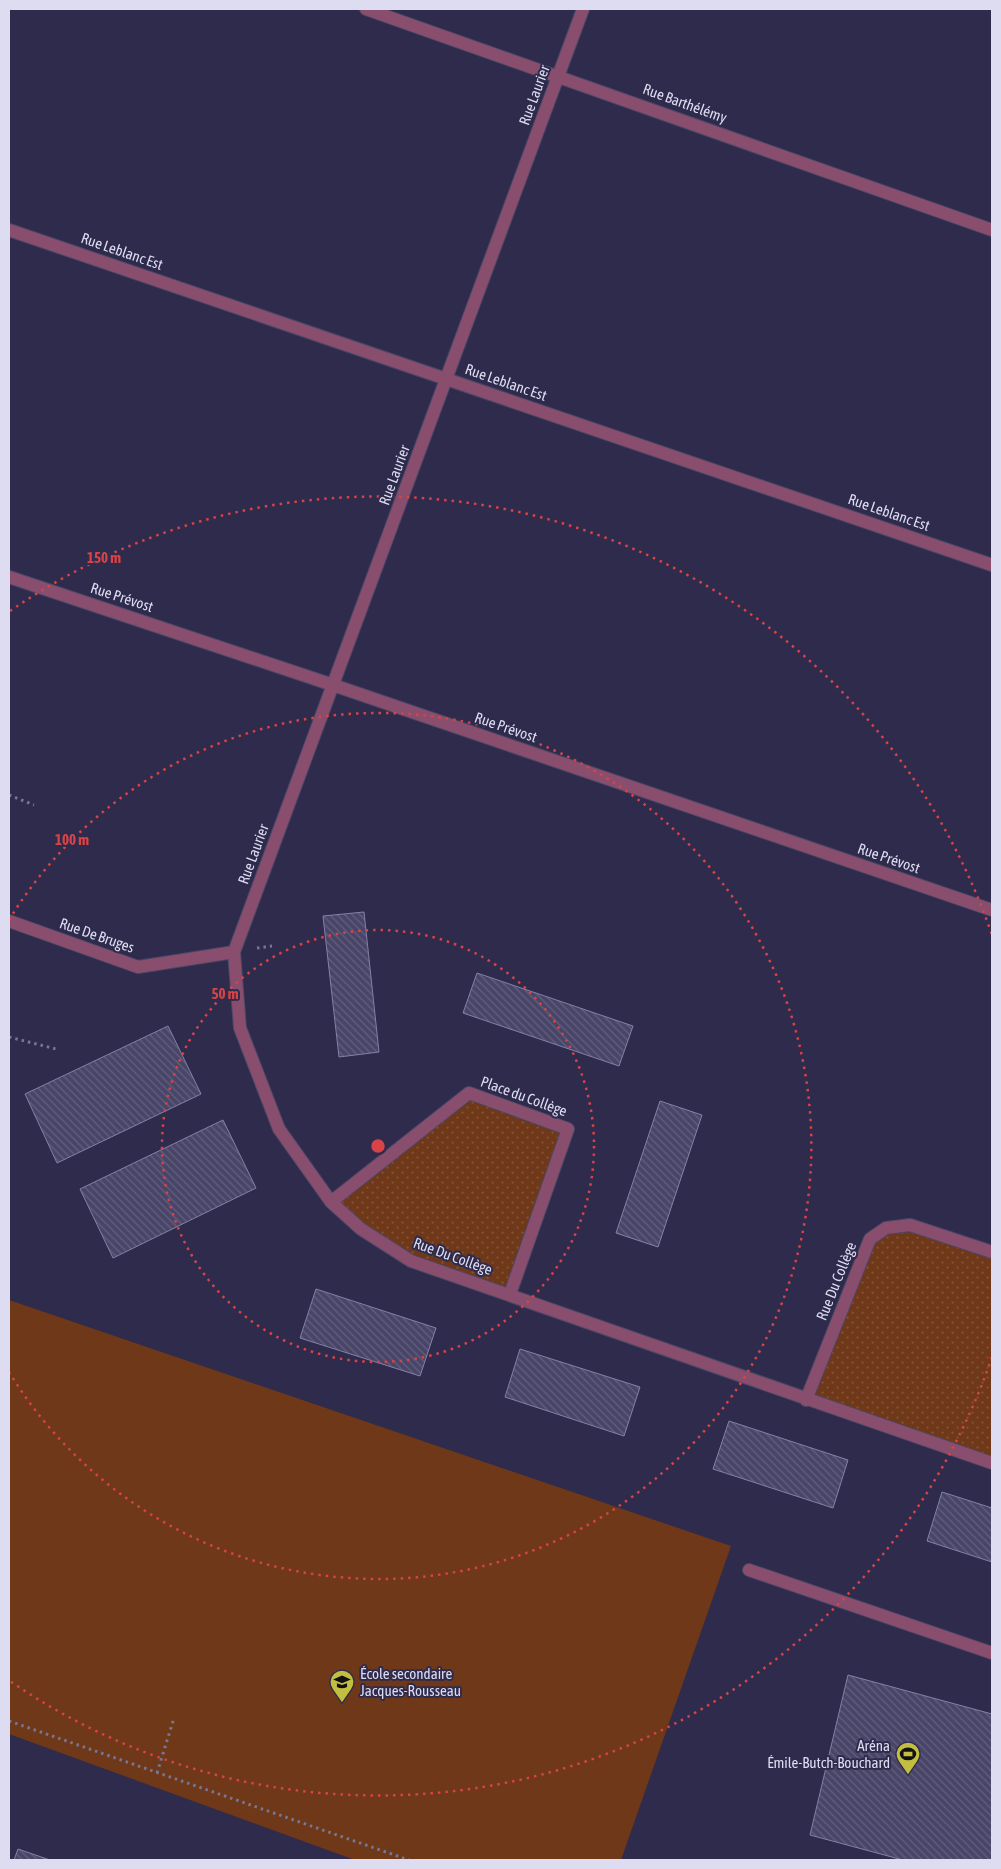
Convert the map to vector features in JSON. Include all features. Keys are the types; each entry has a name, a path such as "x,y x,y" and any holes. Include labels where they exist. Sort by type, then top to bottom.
{"street":[{"name":"Rue Barthélémy","path":"366,9 559,75 992,230"},
{"name":"Rue Laurier","path":"234,952 583,9"},
{"name":"Rue Leblanc Est","path":"9,230 992,564"},
{"name":"Rue Prévost","path":"9,577 333,685 992,910"},
{"name":"Rue De Bruges","path":"9,922 138,967 234,952"},
{"name":"Rue Du Collège","path":"234,952 240,1028 279,1129 331,1202 361,1229 411,1261 510,1294 806,1400 992,1463"},
{"name":"Place du Collège","path":"331,1202 468,1094 568,1129 510,1294"},
{"name":"Rue Du Collège","path":"806,1400 870,1239 886,1228 910,1225 992,1252"},
{"path":"749,1570 992,1653"}],"path":[{"path":"9,795 34,805"},
{"path":"9,1037 56,1049"},
{"path":"157,1773 174,1718"},
{"path":"9,1721 409,1860"}],"shaded area":[{"path":"469,1093 568,1129 510,1294 411,1261 331,1202"},
{"path":"910,1225 992,1252 992,1463 806,1400 870,1239"},
{"name":"École secondaire Jacques-Rousseau","path":"9,1300 731,1546 621,1860 355,1860 9,1734"}],"building":[{"path":"364,912 379,1052 339,1057 323,916"},
{"path":"477,973 633,1026 619,1066 463,1013"},
{"path":"168,1026 201,1094 57,1163 25,1094"},
{"path":"660,1101 702,1115 658,1247 616,1233"},
{"path":"223,1120 256,1188 113,1258 80,1189"},
{"path":"316,1289 436,1328 420,1376 300,1338"},
{"path":"520,1349 640,1387 624,1436 505,1397"},
{"path":"729,1421 848,1460 833,1508 713,1469"},
{"path":"942,1492 992,1508 992,1562 927,1541"},
{"name":"Aréna Émile-Butch-Bouchard","path":"848,1675 992,1714 992,1860 903,1860 810,1835"},
{"path":"18,1849 50,1860 14,1860"}],"place":[{"name":"École secondaire Jacques-Rousseau","path":"342,1703"},
{"name":"Aréna Émile-Butch-Bouchard","path":"908,1775"}]}
